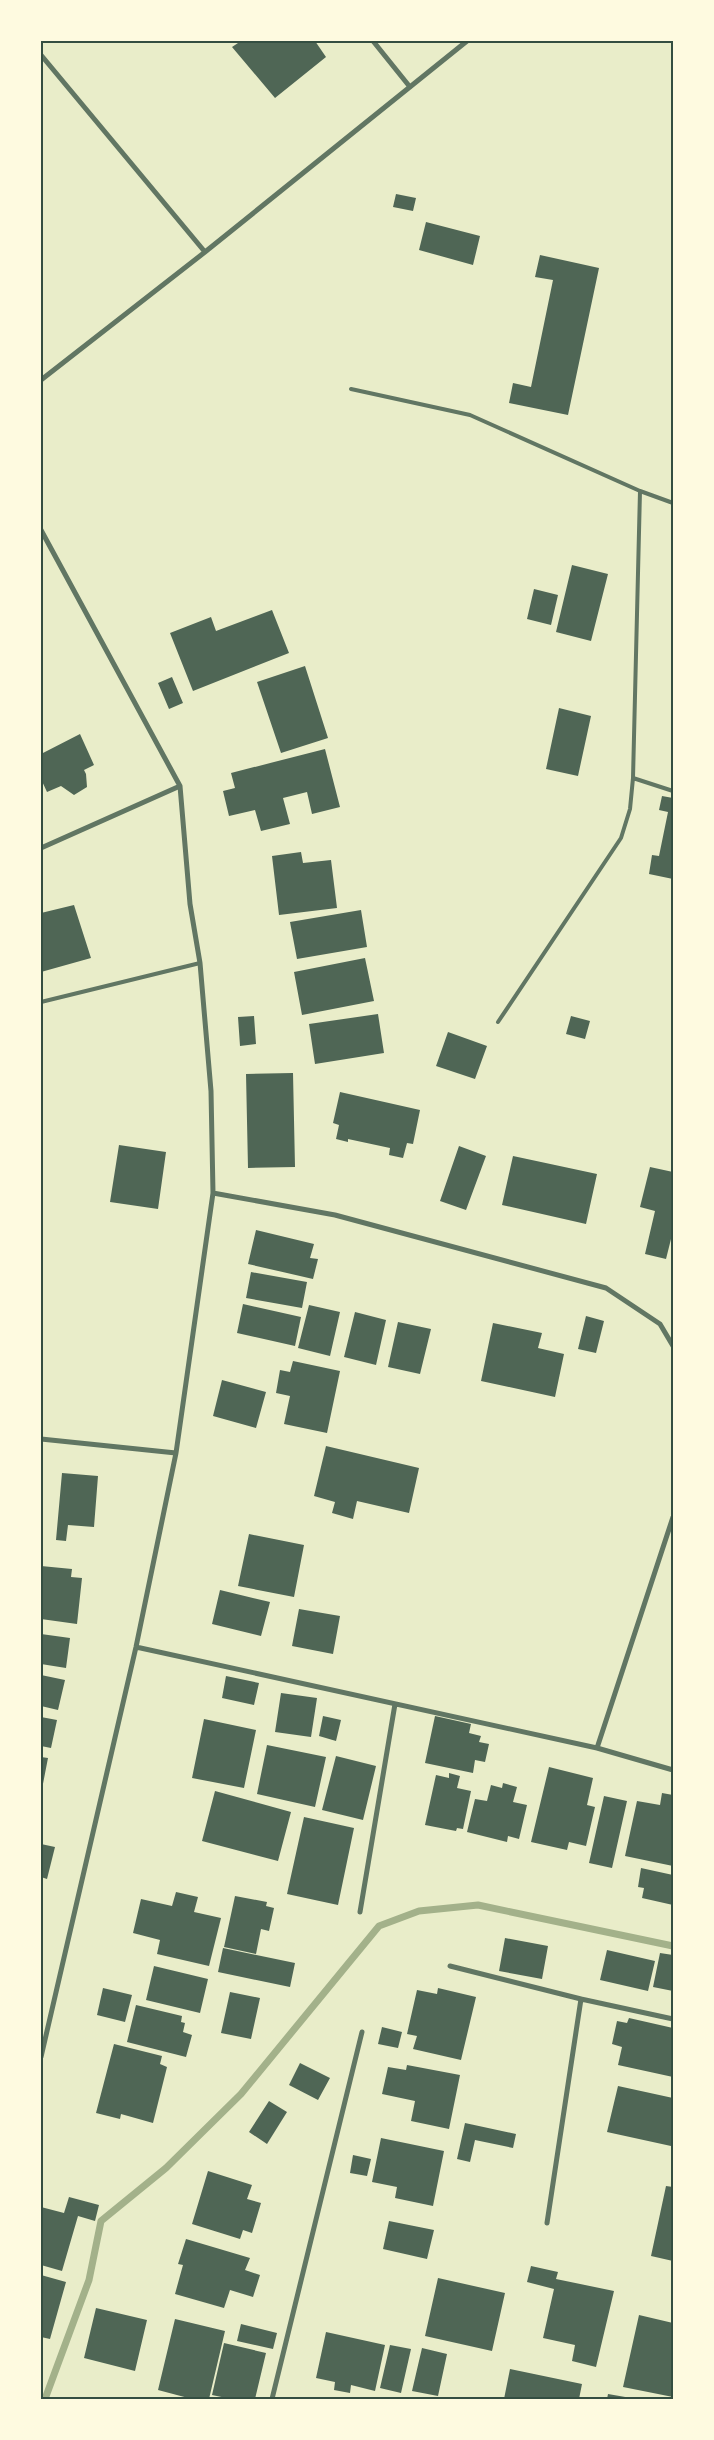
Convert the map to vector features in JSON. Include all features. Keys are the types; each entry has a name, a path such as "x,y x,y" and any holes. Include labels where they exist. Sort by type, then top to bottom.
{"street":[{"path":"373,41 410,87"},
{"path":"41,380 205,252 467,41"},
{"path":"41,55 205,252"},
{"path":"41,530 180,786 190,904 200,964 211,1091 213,1194 176,1453 136,1647 41,2057"},
{"path":"41,848 180,786"},
{"path":"213,1194 334,1215 606,1288 660,1324 673,1346"},
{"path":"41,1439 176,1453"},
{"path":"597,1748 673,1517"},
{"path":"136,1647 597,1748 673,1770"},
{"path":"360,1912 394,1704"},
{"path":"450,1966 581,1999 673,2019"},
{"path":"547,2223 581,1999"},
{"path":"272,2399 362,2032"}],"lane":[{"path":"351,389 470,415 640,491 673,502"},
{"path":"498,1022 621,838 630,809 634,778 640,491"},
{"path":"634,778 673,791"},
{"path":"41,1002 200,964"}],"building":[{"path":"241,41 315,41 326,57 275,98 232,47"},
{"path":"396,194 416,198 413,211 393,207"},
{"path":"426,222 480,236 473,265 419,250"},
{"path":"540,255 599,268 568,415 509,403 513,383 531,387 553,280 535,277"},
{"path":"572,565 608,574 591,641 556,632"},
{"path":"534,589 558,595 551,625 527,619"},
{"path":"272,610 289,653 193,691 170,633 211,617 216,631"},
{"path":"305,666 328,738 281,753 257,682"},
{"path":"172,677 183,703 169,709 158,683"},
{"path":"559,708 591,716 578,776 546,769"},
{"path":"80,734 94,765 84,770 87,787 74,795 61,786 47,792 41,779 41,754"},
{"path":"325,749 340,807 312,814 307,792 283,798 290,824 261,831 255,810 229,816 223,791 235,788 231,773"},
{"path":"662,796 673,798 673,879 649,874 652,855 659,856 668,812 659,810"},
{"path":"301,852 303,863 331,860 337,908 279,915 272,856"},
{"path":"74,905 91,958 41,972 41,913"},
{"path":"361,910 367,947 297,959 290,922"},
{"path":"365,958 374,1001 302,1015 294,972"},
{"path":"378,1014 384,1053 315,1064 309,1024"},
{"path":"254,1016 256,1044 240,1046 238,1017"},
{"path":"571,1016 590,1021 585,1039 566,1034"},
{"path":"448,1032 487,1046 475,1079 436,1066"},
{"path":"293,1073 295,1167 248,1168 246,1074"},
{"path":"340,1092 420,1110 413,1144 407,1143 403,1158 389,1155 390,1148 348,1139 348,1142 336,1139 339,1125 333,1123"},
{"path":"119,1145 166,1152 158,1209 110,1202"},
{"path":"459,1146 486,1156 466,1210 440,1201"},
{"path":"513,1156 597,1174 586,1224 502,1205"},
{"path":"650,1167 673,1172 673,1231 666,1259 645,1254 655,1211 640,1207"},
{"path":"256,1230 314,1244 310,1258 318,1259 313,1279 248,1264"},
{"path":"251,1272 307,1282 302,1308 246,1298"},
{"path":"243,1304 301,1317 295,1346 237,1333"},
{"path":"309,1305 340,1312 330,1356 298,1348"},
{"path":"355,1312 386,1320 376,1365 344,1357"},
{"path":"586,1316 604,1321 596,1353 578,1349"},
{"path":"398,1322 431,1329 420,1374 388,1367"},
{"path":"493,1323 542,1333 538,1348 564,1354 555,1397 481,1381"},
{"path":"293,1361 340,1371 327,1433 284,1424 290,1396 276,1393 280,1370 290,1372"},
{"path":"222,1380 266,1392 256,1428 213,1416"},
{"path":"326,1446 419,1468 409,1513 357,1501 353,1519 332,1513 335,1502 314,1496"},
{"path":"62,1473 98,1476 94,1527 68,1525 66,1541 56,1540"},
{"path":"249,1534 304,1545 294,1597 238,1586"},
{"path":"41,1566 72,1569 71,1577 82,1578 77,1624 41,1619"},
{"path":"220,1590 270,1602 261,1636 212,1624"},
{"path":"299,1609 340,1616 333,1654 292,1646"},
{"path":"41,1634 70,1638 66,1668 41,1664"},
{"path":"41,1675 65,1680 58,1710 41,1706"},
{"path":"226,1676 259,1683 254,1705 222,1698"},
{"path":"281,1693 317,1698 311,1737 275,1732"},
{"path":"323,1716 341,1720 336,1741 319,1736"},
{"path":"435,1716 471,1724 469,1733 481,1736 479,1742 489,1744 485,1762 475,1760 473,1773 425,1763"},
{"path":"41,1717 57,1720 51,1748 41,1746"},
{"path":"204,1719 256,1730 244,1788 192,1778"},
{"path":"267,1745 326,1757 315,1807 257,1794"},
{"path":"336,1756 376,1766 363,1820 322,1810"},
{"path":"41,1757 48,1758 42,1789 41,1789"},
{"path":"549,1767 593,1778 587,1805 595,1807 586,1846 569,1842 567,1850 531,1842"},
{"path":"449,1773 460,1776 457,1788 471,1791 463,1829 457,1828 456,1831 425,1825 436,1775 449,1778"},
{"path":"503,1783 517,1787 513,1802 527,1805 519,1839 508,1836 507,1842 467,1832 475,1799 487,1801 491,1785 502,1788"},
{"path":"215,1791 291,1812 278,1861 202,1841"},
{"path":"662,1793 673,1795 673,1866 625,1856 637,1801 660,1805"},
{"path":"604,1796 627,1801 612,1868 589,1863"},
{"path":"304,1817 354,1828 338,1905 287,1894"},
{"path":"41,1844 55,1847 47,1879 41,1877"},
{"path":"641,1868 673,1875 673,1905 642,1898 644,1888 638,1887"},
{"path":"176,1892 198,1897 194,1912 221,1918 209,1966 157,1954 160,1940 133,1933 141,1899 172,1906"},
{"path":"235,1896 267,1902 266,1906 274,1908 269,1931 261,1929 256,1954 224,1947"},
{"path":"505,1938 548,1946 542,1979 499,1971"},
{"path":"223,1948 295,1963 290,1987 218,1972"},
{"path":"607,1950 655,1961 648,1991 600,1980"},
{"path":"660,1953 673,1955 673,1991 653,1987"},
{"path":"154,1966 208,1979 200,2013 146,2000"},
{"path":"103,1988 132,1995 125,2022 97,2015"},
{"path":"438,1988 476,1997 461,2060 413,2049 417,2036 407,2034 417,1990 437,1994"},
{"path":"230,1992 260,1998 251,2039 221,2033"},
{"path":"136,2005 182,2016 181,2022 185,2023 183,2032 192,2035 186,2057 127,2042"},
{"path":"629,2018 673,2028 673,2077 618,2065 622,2047 612,2044 617,2021 627,2023"},
{"path":"382,2027 402,2032 398,2048 378,2044"},
{"path":"114,2044 162,2056 160,2064 167,2067 153,2123 121,2114 120,2119 96,2113"},
{"path":"300,2063 330,2078 318,2100 289,2085"},
{"path":"407,2065 460,2075 449,2129 411,2121 415,2101 382,2094 388,2067 406,2070"},
{"path":"618,2086 673,2098 671,2146 607,2132"},
{"path":"269,2101 287,2112 267,2144 249,2132"},
{"path":"465,2123 516,2134 513,2148 475,2140 470,2162 457,2159"},
{"path":"381,2138 444,2151 433,2206 395,2198 397,2187 372,2182"},
{"path":"353,2155 371,2159 367,2176 350,2173"},
{"path":"208,2171 252,2185 247,2199 261,2203 252,2233 243,2230 240,2239 192,2224"},
{"path":"666,2186 673,2187 673,2261 651,2256"},
{"path":"69,2197 99,2205 95,2221 78,2216 62,2271 41,2265 41,2207 64,2213"},
{"path":"389,2221 434,2230 427,2259 383,2249"},
{"path":"186,2239 250,2258 245,2270 260,2275 253,2297 230,2290 224,2308 175,2294 183,2265 178,2264"},
{"path":"531,2266 558,2272 556,2279 614,2291 596,2367 572,2361 575,2345 543,2338 554,2289 527,2282"},
{"path":"41,2275 66,2282 50,2339 41,2337"},
{"path":"438,2278 505,2293 492,2351 425,2336"},
{"path":"96,2308 147,2320 135,2371 84,2358"},
{"path":"639,2315 673,2323 673,2397 623,2387"},
{"path":"175,2319 225,2331 209,2399 192,2399 158,2390"},
{"path":"241,2324 277,2333 273,2349 237,2341"},
{"path":"326,2332 385,2345 375,2391 351,2385 350,2393 334,2390 335,2382 316,2378"},
{"path":"224,2343 266,2353 255,2399 231,2399 212,2395"},
{"path":"390,2345 411,2349 401,2393 380,2388"},
{"path":"422,2348 447,2354 438,2396 412,2391"},
{"path":"510,2369 582,2384 579,2399 504,2399"},
{"path":"608,2394 631,2398 631,2399 607,2399"}],"waterway":[{"path":"45,2399 89,2280 101,2221 166,2168 241,2094 379,1926 419,1911 478,1905 673,1946"}]}
